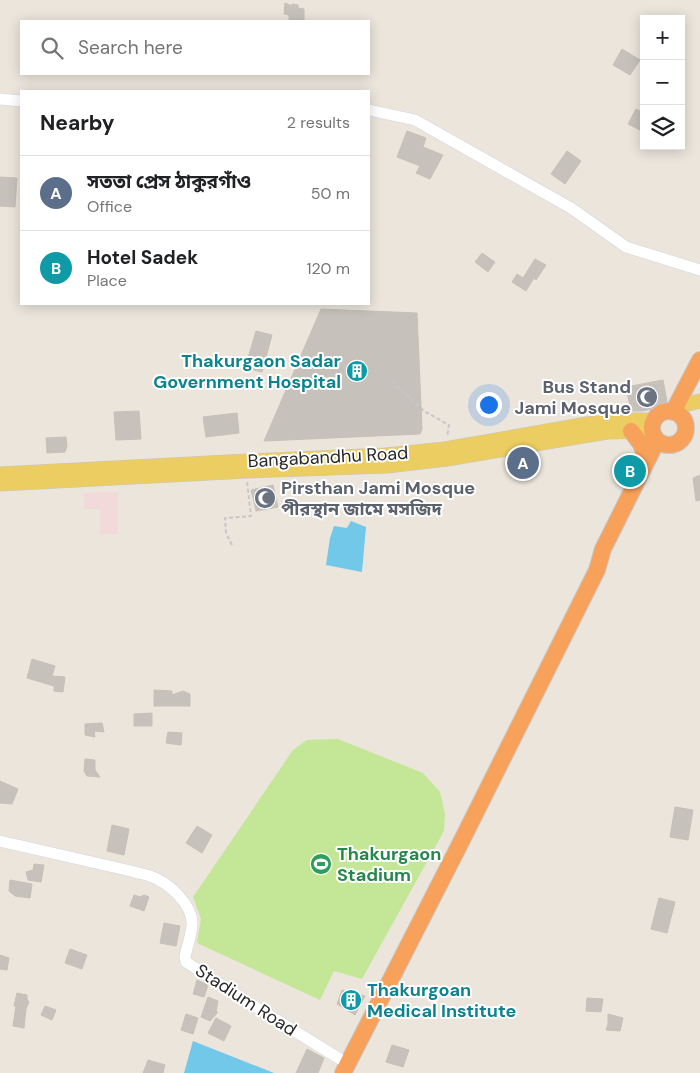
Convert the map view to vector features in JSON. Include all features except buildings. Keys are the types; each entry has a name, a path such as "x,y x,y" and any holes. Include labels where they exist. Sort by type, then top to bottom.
{"highway":[{"path":"658,434 676,444 682,439 685,432 686,408 700,360"},
{"path":"686,408 700,380"},
{"path":"597,570 612,555 658,434 659,415 686,408"},
{"path":"631,431 640,444 647,461"},
{"path":"345,1068 464,837 597,570 603,549 647,461 658,434"}],"main road":[{"name":"Bangabandhu Road","path":"0,474 386,455 445,449 588,424 623,421 658,434"},
{"name":"Bangabandhu Road","path":"0,484 397,464 446,459 589,435 631,431 658,434"}],"street":[{"path":"0,99 20,101"},
{"path":"370,110 415,120 571,208 626,247 700,270"},
{"name":"Stadium Road","path":"0,841 131,871 150,876 162,882 176,894 187,907 191,916 192,926 185,957 186,962 345,1068"}],"path":[{"path":"392,381 424,411 449,425 445,449"},
{"path":"232,545 226,533 225,518 251,516 247,471"}],"shaded area":[{"path":"118,492 118,534 100,534 100,509 84,509 84,493"}],"green space":[{"name":"Thakurgaon Stadium","path":"338,739 423,773 440,792 445,814 444,831 362,979 334,971 320,1000 197,943 201,919 193,897 293,750 307,740"}],"water":[{"path":"351,521 366,527 362,572 326,565 330,538 334,526 347,528"},
{"path":"193,1041 274,1073 184,1073"}],"place":[{"name":"Thakurgaon Sadar Government Hospital","path":"357,371"},
{"name":"Bus Stand Jami Mosque","path":"647,397"},
{"name":"সততা প্রেস ঠাকুরগাঁও","path":"523,463"},
{"name":"Hotel Sadek","path":"630,471"},
{"name":"Pirsthan Jami Mosque পীরস্থান জামে মসজিদ","path":"265,498"},
{"name":"Thakurgaon Stadium","path":"321,864"},
{"name":"Thakurgoan Medical Institute","path":"351,1000"}]}
